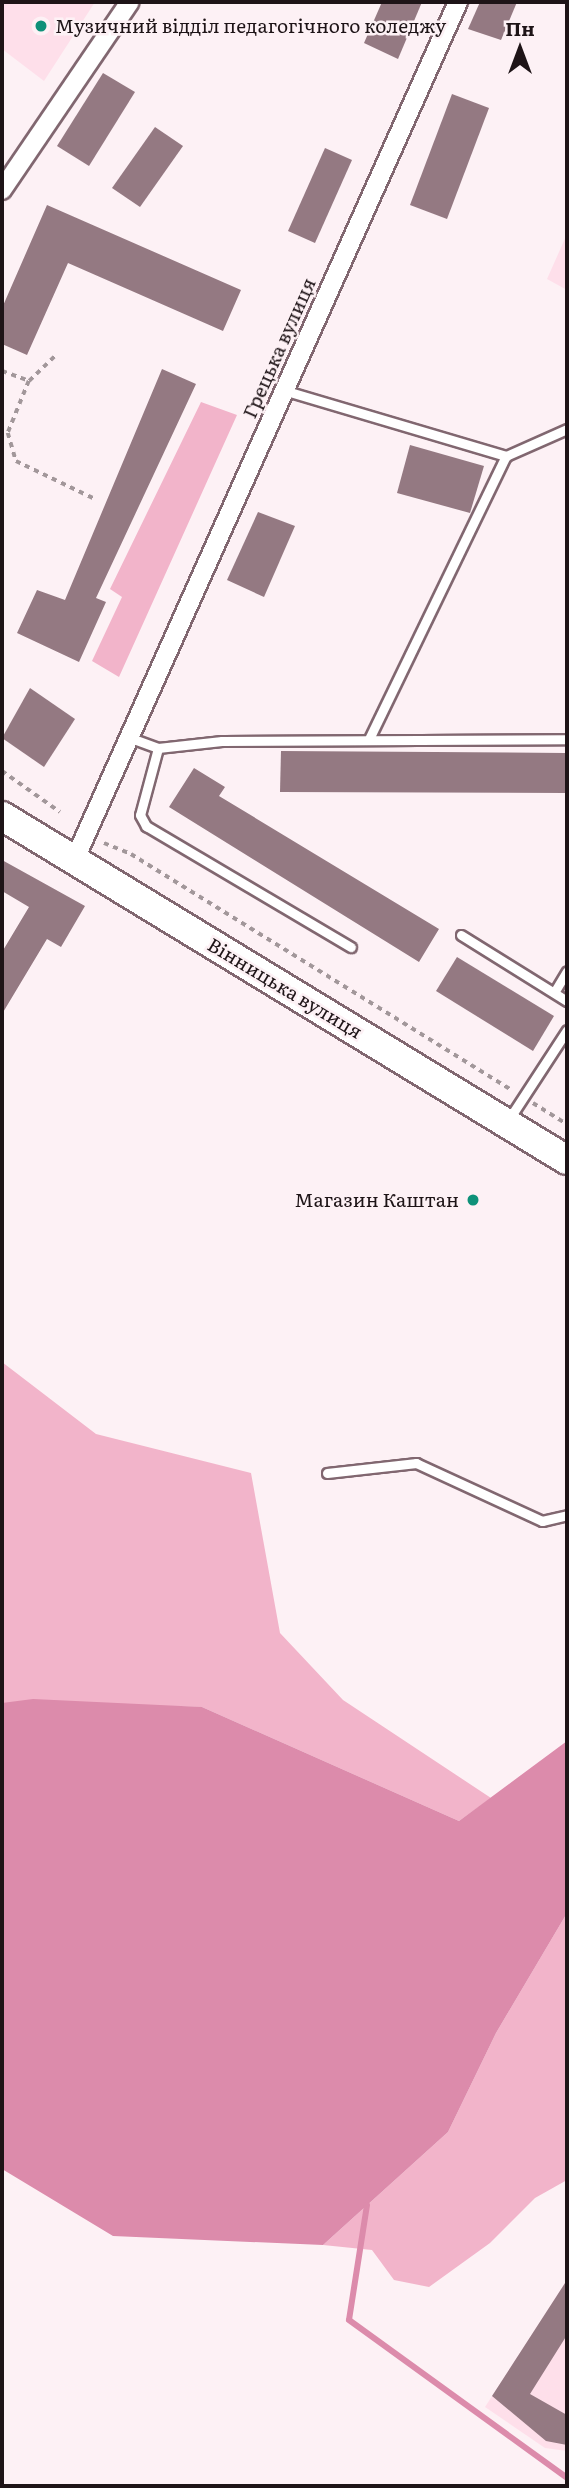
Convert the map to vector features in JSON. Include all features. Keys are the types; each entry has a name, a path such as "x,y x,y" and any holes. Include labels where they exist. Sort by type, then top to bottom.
{"main road":[{"name":"Вінницька вулиця","path":"2,816 567,1160"}],"street":[{"path":"2,190 130,2"},
{"name":"Грецька вулиця","path":"74,861 458,2"}],"lane":[{"path":"283,390 506,456"},
{"path":"369,738 506,456 567,429"},
{"path":"128,737 158,748 369,738 567,738"},
{"path":"158,748 140,815 146,826 351,947"},
{"path":"461,935 567,1000"},
{"path":"555,991 567,971"},
{"path":"506,1123 567,1030"},
{"path":"327,1473 416,1463 542,1521 567,1515"}],"path":[{"path":"55,356 29,381 8,433 16,461 96,499"},
{"path":"2,371 29,381"},
{"path":"2,771 60,812"},
{"path":"104,843 131,854 567,1124"}],"shaded area":[{"name":"Музичний відділ педагогічного коледжу","path":"2,2 95,2 44,81 2,49"},
{"path":"567,234 567,290 547,279"},
{"path":"201,402 237,415 119,677 92,661 122,597 110,589"},
{"path":"2,1362 96,1434 251,1473 280,1633 343,1700 491,1798 459,1821 202,1707 2,1703"},
{"path":"33,1699 202,1707 459,1821 567,1741 567,1913 496,2033 448,2132 323,2245 113,2236 2,2169 2,1703"},
{"path":"567,1913 567,2180 535,2198 490,2243 429,2287 394,2280 372,2250 323,2245 448,2132 496,2033"},
{"path":"567,2280 567,2451 545,2448 485,2407"}],"building":[{"path":"382,2 422,2 398,59 364,43"},
{"path":"480,2 517,2 501,40 468,29"},
{"path":"103,73 135,92 89,166 57,146"},
{"path":"452,94 489,108 447,219 410,205"},
{"path":"155,127 183,146 140,207 112,188"},
{"path":"325,148 352,160 315,243 288,231"},
{"path":"47,205 241,290 223,331 68,263 27,355 2,344 2,308"},
{"path":"162,369 196,384 96,598 106,602 79,662 17,633 37,590 65,600"},
{"path":"410,445 484,466 470,513 397,493"},
{"path":"258,512 295,526 264,597 227,580"},
{"path":"30,688 75,719 44,767 2,738"},
{"path":"281,751 565,753 565,793 280,792"},
{"path":"194,768 225,787 219,796 439,929 419,962 169,807"},
{"path":"2,860 85,906 61,947 47,939 2,1014 2,952 29,907 2,891"},
{"path":"457,957 554,1016 533,1051 436,991"},
{"path":"567,2280 567,2335 530,2394 567,2415 567,2445 546,2441 492,2396"}],"waterway":[{"path":"367,2205 349,2320 567,2478"}],"place":[{"name":"Музичний відділ педагогічного коледжу","path":"41,26"},
{"name":"Магазин Каштан","path":"473,1200"}]}
